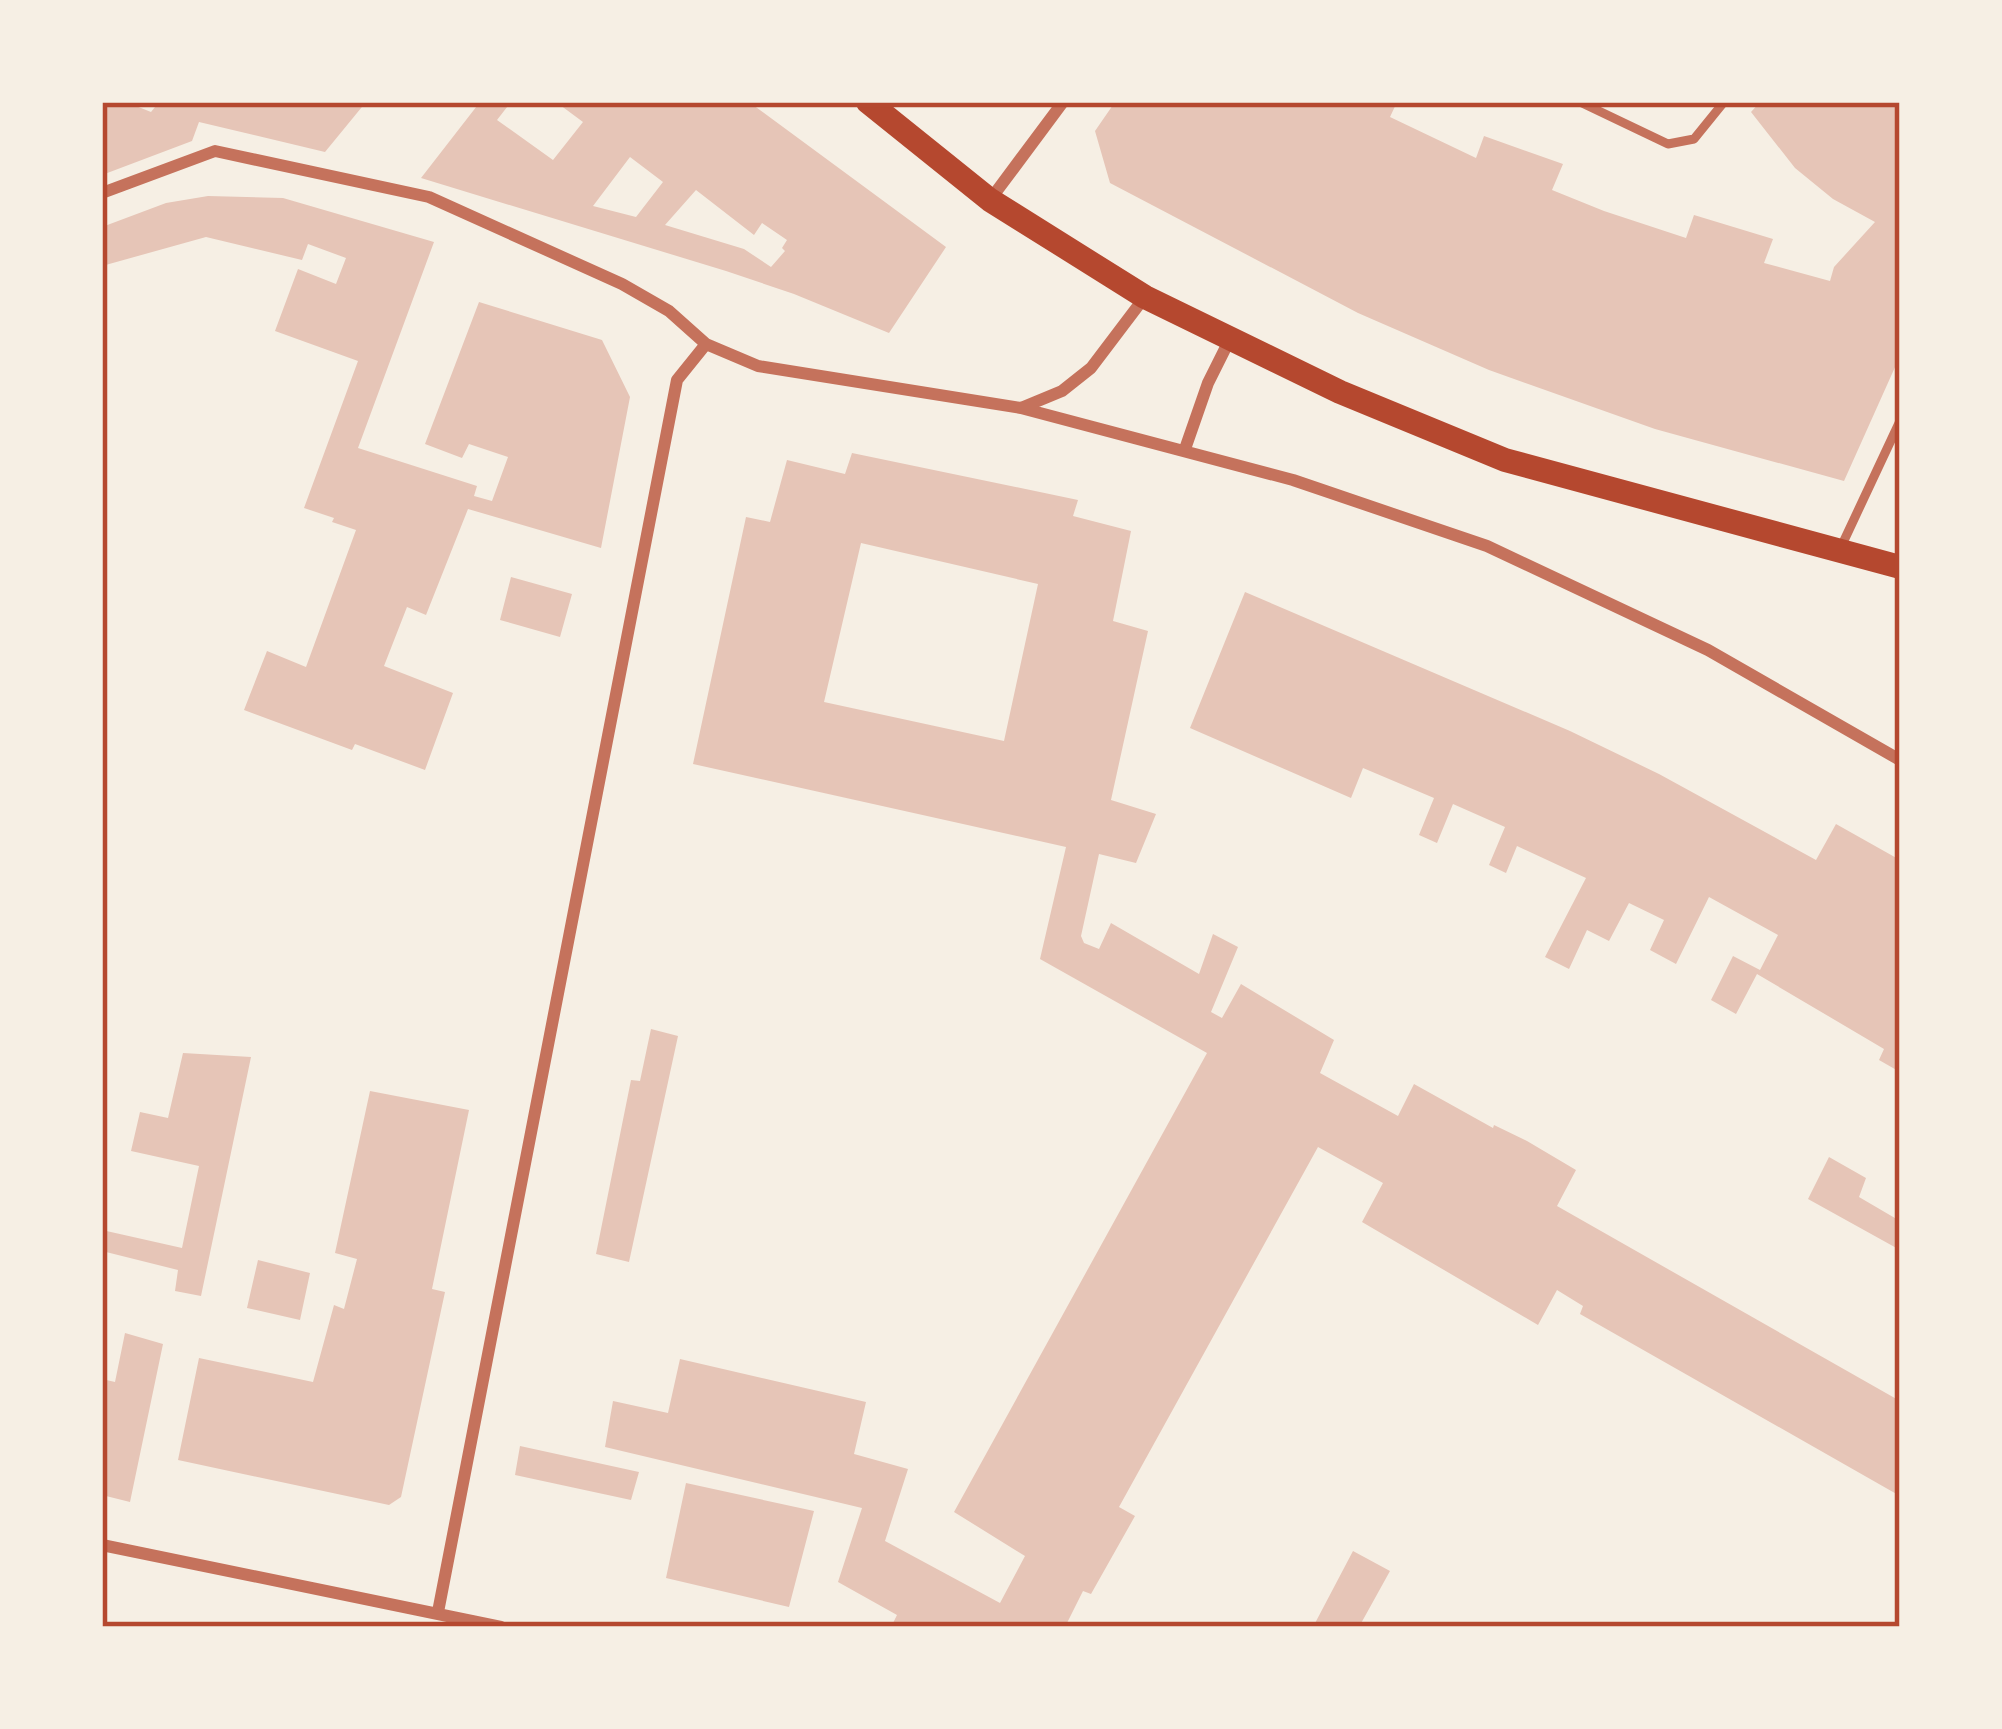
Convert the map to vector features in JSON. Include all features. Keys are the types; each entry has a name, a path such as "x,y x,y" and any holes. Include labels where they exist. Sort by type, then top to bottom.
{"main road":[{"path":"868,102 990,200 1145,297 1340,392 1505,460 1900,567"}],"street":[{"path":"990,200 1063,102"},
{"path":"102,193 215,152 429,197 622,284 669,311 706,344 758,366 1021,408 1293,479 1487,546 1708,650 1900,760"},
{"path":"1021,408 1062,391 1091,368 1145,297"},
{"path":"1185,449 1208,383 1230,339"},
{"path":"438,1612 676,380 706,344"},
{"path":"102,1545 501,1627"}],"lane":[{"path":"1580,102 1668,144 1694,140 1724,102"},
{"path":"1839,552 1900,421"}],"building":[{"path":"102,102 126,102 151,112 159,102 366,102 325,152 199,122 192,141 102,175"},
{"path":"480,102 511,102 497,120 553,160 583,122 556,102 749,102 946,247 889,333 726,271 421,178","holes":["630,157 663,182 636,217 593,206","696,190 754,235 762,223 787,240 785,251 771,267 744,249 665,225"]},
{"path":"1115,102 1397,102 1390,117 1476,158 1484,136 1563,164 1552,190 1686,238 1694,215 1773,239 1764,263 1830,281 1834,267 1875,222 1833,199 1795,168 1751,112 1760,102 1900,102 1900,356 1844,481 1655,429 1489,370 1358,313 1110,183 1095,131"},
{"path":"208,196 283,198 434,242 358,448 477,486 474,496 492,501 508,457 469,444 462,458 425,444 479,302 602,340 630,397 601,548 468,509 426,615 407,607 384,666 453,693 425,770 355,744 352,750 244,710 267,651 306,667 356,530 304,508 358,361 275,331 298,269 336,284 346,258 308,244 302,260 206,237 102,266 102,227 166,203"},
{"path":"852,453 1078,500 1073,516 1131,531 1113,621 1148,631 1111,800 1156,814 1136,863 1099,854 1081,936 1084,943 1099,949 1111,923 1199,974 1213,934 1238,947 1211,1012 1222,1018 1241,984 1334,1040 1320,1073 1398,1116 1414,1084 1576,1170 1557,1206 1900,1401 1900,1496 1580,1314 1583,1306 1557,1290 1538,1325 1362,1222 1383,1183 1318,1147 1119,1507 1135,1516 1091,1594 1083,1591 1065,1627 891,1627 897,1615 838,1582 862,1508 605,1447 613,1401 668,1413 680,1359 866,1402 854,1454 908,1469 885,1541 1000,1603 1025,1556 954,1512 1207,1053 1040,959 1066,847 693,764 746,517 770,522 787,460 845,474","holes":["861,543 1038,584 1004,741 824,702"]},
{"path":"511,577 572,594 560,637 500,620"},
{"path":"1245,592 1570,731 1816,860 1836,824 1900,860 1900,1072 1879,1060 1884,1049 1757,974 1736,1014 1711,1000 1733,956 1760,970 1778,935 1709,897 1676,964 1650,950 1664,920 1629,903 1609,941 1587,930 1569,969 1545,957 1586,878 1517,846 1506,873 1489,865 1505,827 1453,804 1437,843 1419,835 1434,798 1363,768 1351,798 1190,728"},
{"path":"651,1029 678,1036 629,1262 596,1254 631,1080 640,1081"},
{"path":"183,1053 251,1057 201,1296 175,1291 178,1270 102,1251 102,1230 182,1248 199,1166 131,1151 140,1112 168,1118"},
{"path":"370,1091 469,1110 432,1289 445,1292 401,1497 389,1505 178,1460 199,1358 313,1382 334,1305 344,1309 357,1259 335,1253"},
{"path":"1829,1157 1866,1178 1859,1197 1900,1221 1900,1250 1808,1199"},
{"path":"258,1260 310,1273 300,1320 247,1308"},
{"path":"125,1333 163,1344 130,1502 102,1495 102,1379 115,1382"},
{"path":"520,1446 639,1472 631,1500 515,1475"},
{"path":"686,1483 814,1511 789,1607 666,1578"},
{"path":"1353,1551 1390,1571 1359,1627 1313,1627"}]}
